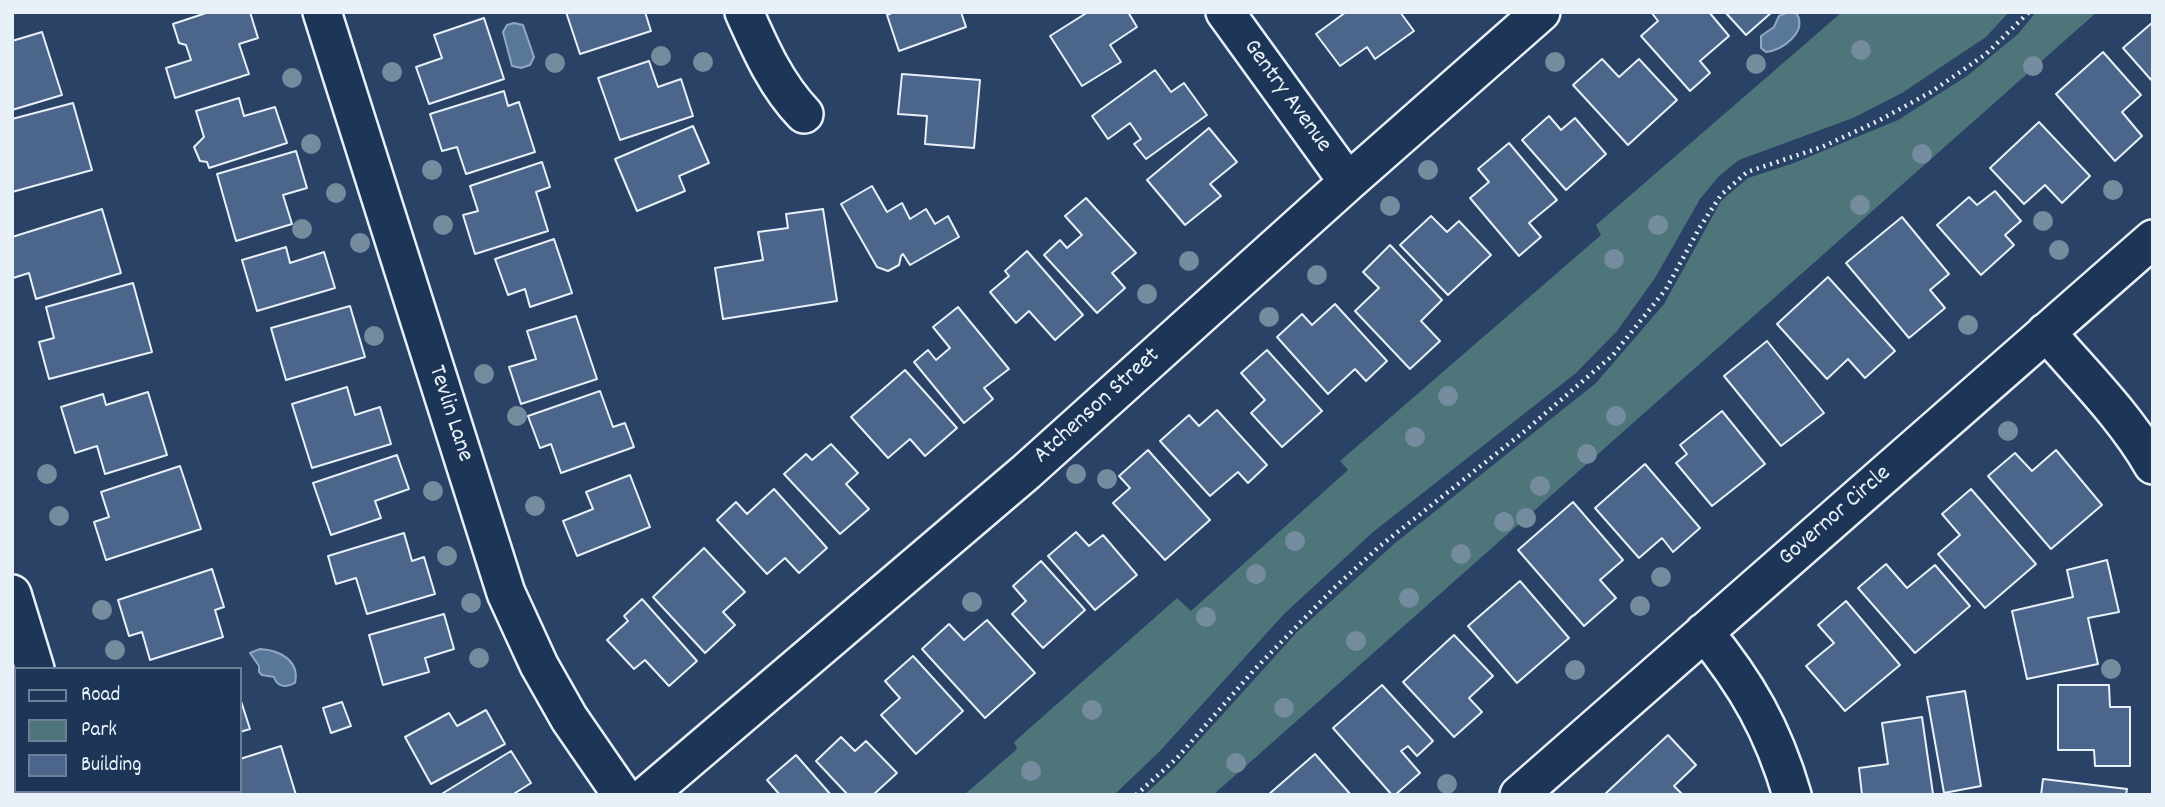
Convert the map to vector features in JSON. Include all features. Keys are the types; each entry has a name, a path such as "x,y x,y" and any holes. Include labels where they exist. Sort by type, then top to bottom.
{"street":[{"name":"Tevlin Lane","path":"323,12 506,593 539,665 569,718 622,795"},
{"path":"744,12 776,79 788,98 804,114"},
{"name":"Gentry Avenue","path":"1225,12 1348,181"},
{"name":"Atchenson Street","path":"647,795 1026,472 1348,181 1541,12"},
{"name":"Governor Circle","path":"1519,795 2153,239"},
{"path":"2046,332 2112,408 2142,446 2153,465"},
{"path":"12,594 34,667"},
{"path":"1704,632 1734,669 1764,719 1782,760 1792,795"}],"path":[{"path":"1136,795 1177,758 1254,670 1352,571 1527,430 1613,355 1666,289 1721,195 1747,172 1822,147 1931,92 1986,54 2029,12"}],"green space":[{"path":"1842,12 2009,12 1986,37 1902,93 1853,118 1739,160 1719,176 1700,199 1655,278 1617,331 1576,373 1373,532 1284,614 1160,751 1114,795 964,795 1017,749 1014,742 1177,598 1191,611 1348,470 1340,461 1601,235 1596,225"},
{"path":"2036,12 2097,12 1213,795 1144,795 1175,767 1297,632 1394,544 1596,383 1664,304 1721,201 1748,178 1794,163 1898,120 1967,76 2018,34"}],"water":[{"path":"1789,12 1797,14 1799,27 1796,33 1786,44 1766,52 1761,48 1761,36 1774,27 1779,16"},
{"path":"507,25 523,25 534,57 530,65 521,68 512,66 503,32"},
{"path":"260,649 287,658 296,675 295,683 282,686 274,677 262,675 250,653"}],"building":[{"path":"209,12 250,12 258,38 239,44 249,74 175,98 166,68 191,60 186,45 179,43 173,24"},
{"path":"566,12 645,12 651,31 580,54"},
{"path":"894,12 961,12 966,27 899,51 887,15"},
{"path":"1088,12 1128,12 1137,27 1110,45 1121,62 1082,86 1050,36"},
{"path":"1346,12 1400,12 1414,31 1375,59 1367,47 1340,66 1316,34"},
{"path":"1651,12 1709,12 1729,36 1700,61 1710,73 1690,91 1641,36 1658,21"},
{"path":"1725,12 1772,12 1746,35"},
{"path":"484,18 504,79 429,104 416,67 442,58 434,35"},
{"path":"2153,22 2153,82 2123,48"},
{"path":"42,32 62,95 12,110 12,41"},
{"path":"2103,52 2141,95 2122,112 2142,136 2115,161 2056,94"},
{"path":"1602,59 1619,77 1639,59 1677,100 1628,145 1573,85"},
{"path":"649,61 658,87 681,79 693,116 620,140 598,78"},
{"path":"1155,70 1171,92 1184,83 1207,115 1146,159 1134,144 1141,139 1130,123 1108,139 1092,116"},
{"path":"902,74 980,80 974,148 925,144 927,116 898,114"},
{"path":"504,91 508,106 519,102 535,152 466,174 457,147 442,151 430,114"},
{"path":"239,98 244,116 275,107 287,143 209,168 207,162 200,161 194,147 204,137 196,111"},
{"path":"73,103 92,170 12,192 12,119"},
{"path":"1549,116 1561,130 1575,118 1606,154 1566,190 1522,140"},
{"path":"2039,122 2090,176 2062,203 2045,185 2024,204 1990,168"},
{"path":"693,126 709,163 679,176 685,191 637,211 615,159"},
{"path":"1209,128 1237,162 1210,184 1221,196 1185,225 1147,180"},
{"path":"1509,143 1557,200 1529,223 1541,237 1519,256 1470,198 1489,182 1478,169"},
{"path":"296,151 307,188 283,195 292,224 236,241 217,174"},
{"path":"542,162 550,187 536,192 548,231 475,254 463,215 478,211 470,186"},
{"path":"872,186 887,212 902,203 910,219 926,209 935,224 948,216 959,237 910,265 903,254 899,265 888,271 877,267 841,204"},
{"path":"1995,191 2021,221 2005,235 2014,245 1981,275 1937,225 1969,197 1977,205"},
{"path":"1086,198 1136,253 1112,273 1125,288 1097,313 1044,255 1060,240 1067,248 1082,235 1065,216"},
{"path":"102,209 121,273 36,299 29,273 13,278 12,237"},
{"path":"823,209 837,301 723,319 715,268 763,260 758,232 788,228 786,214"},
{"path":"1431,216 1447,232 1459,221 1491,255 1448,295 1400,245"},
{"path":"1902,217 1949,274 1930,290 1945,308 1909,338 1846,263"},
{"path":"554,239 572,293 530,307 525,289 508,295 495,259"},
{"path":"1390,245 1442,300 1421,321 1440,341 1410,369 1355,311 1379,288 1363,272"},
{"path":"286,247 290,263 324,252 335,288 257,311 242,260"},
{"path":"1027,251 1083,315 1055,340 1029,311 1016,323 990,292 1009,276 1005,271"},
{"path":"1828,277 1895,351 1865,378 1848,359 1827,379 1777,324"},
{"path":"133,283 152,352 49,379 39,342 54,338 46,307"},
{"path":"1335,304 1387,361 1366,381 1355,369 1328,394 1277,337 1302,314 1312,325"},
{"path":"350,306 365,357 286,380 271,328"},
{"path":"958,307 1009,369 984,388 993,399 964,423 914,362 928,350 936,360 950,348 933,327"},
{"path":"576,316 597,379 521,404 509,367 536,359 527,331"},
{"path":"1767,341 1824,413 1781,446 1724,376"},
{"path":"1267,350 1322,411 1282,447 1251,413 1265,400 1241,373"},
{"path":"905,370 957,428 925,456 910,439 888,458 851,417"},
{"path":"347,387 355,415 380,407 391,444 312,468 292,404"},
{"path":"600,391 613,427 625,423 634,447 561,473 551,444 540,448 528,416"},
{"path":"148,392 167,455 105,474 97,446 75,453 61,407 103,394 106,405"},
{"path":"1217,410 1267,465 1248,483 1238,472 1210,496 1160,441 1189,415 1199,426"},
{"path":"1722,411 1765,464 1712,506 1676,463 1687,454 1680,445"},
{"path":"831,444 858,473 846,484 869,509 840,534 784,474 806,454 812,460"},
{"path":"1148,450 1210,520 1165,560 1113,503 1130,488 1119,476"},
{"path":"2056,450 2102,505 2051,549 1988,476 2015,453 2032,471"},
{"path":"397,455 409,489 375,501 381,518 331,535 313,483"},
{"path":"1645,464 1700,528 1673,552 1662,538 1639,558 1595,508"},
{"path":"180,466 201,529 106,560 94,522 109,517 101,492"},
{"path":"630,475 650,527 577,556 563,521 593,509 586,492"},
{"path":"774,489 827,548 799,573 785,558 767,574 717,520 736,502 747,514"},
{"path":"1971,489 2036,564 1985,608 1938,554 1960,535 1942,514"},
{"path":"1573,502 1623,560 1600,580 1616,598 1584,626 1518,550"},
{"path":"1076,532 1089,546 1103,535 1137,575 1095,610 1048,556"},
{"path":"404,533 412,561 424,557 435,594 367,614 356,578 336,584 328,556"},
{"path":"704,548 745,592 723,612 735,625 705,653 653,597"},
{"path":"2107,560 2119,612 2088,618 2098,664 2027,679 2012,611 2073,597 2067,570"},
{"path":"1041,561 1085,610 1043,648 1012,614 1026,601 1013,586"},
{"path":"1886,564 1907,588 1935,565 1970,606 1915,653 1858,588"},
{"path":"212,569 224,607 215,610 223,637 150,660 142,632 129,636 118,600"},
{"path":"1520,581 1569,638 1517,683 1468,626"},
{"path":"642,599 697,661 669,686 645,660 634,669 607,640 628,621 624,616"},
{"path":"1846,601 1900,665 1845,711 1806,666 1834,643 1818,625"},
{"path":"444,614 454,649 425,658 429,672 383,685 369,635"},
{"path":"987,620 1035,673 985,718 922,649 949,624 964,640"},
{"path":"1454,635 1493,676 1469,698 1482,712 1454,737 1403,682"},
{"path":"913,656 963,711 916,754 881,715 900,698 885,681"},
{"path":"1382,685 1433,741 1417,756 1408,746 1401,751 1420,773 1395,795 1392,795 1333,728"},
{"path":"2058,685 2109,685 2110,707 2130,707 2130,766 2095,766 2094,750 2058,750"},
{"path":"1965,691 1981,786 1944,793 1927,697"},
{"path":"342,702 351,726 331,733 323,708"},
{"path":"242,704 250,729 242,731"},
{"path":"486,710 505,744 431,784 405,737 449,713 457,726"},
{"path":"1922,717 1933,794 1862,795 1859,768 1888,764 1882,723"},
{"path":"1668,735 1696,765 1674,786 1683,795 1604,795"},
{"path":"841,737 855,751 866,741 897,773 873,795 848,795 816,761"},
{"path":"281,746 296,795 190,795 242,793 242,758"},
{"path":"511,751 531,783 512,795 440,795"},
{"path":"1315,754 1351,795 1268,795"},
{"path":"796,755 831,795 780,795 767,780"},
{"path":"2043,779 2127,789 2126,795 2041,795"}]}
